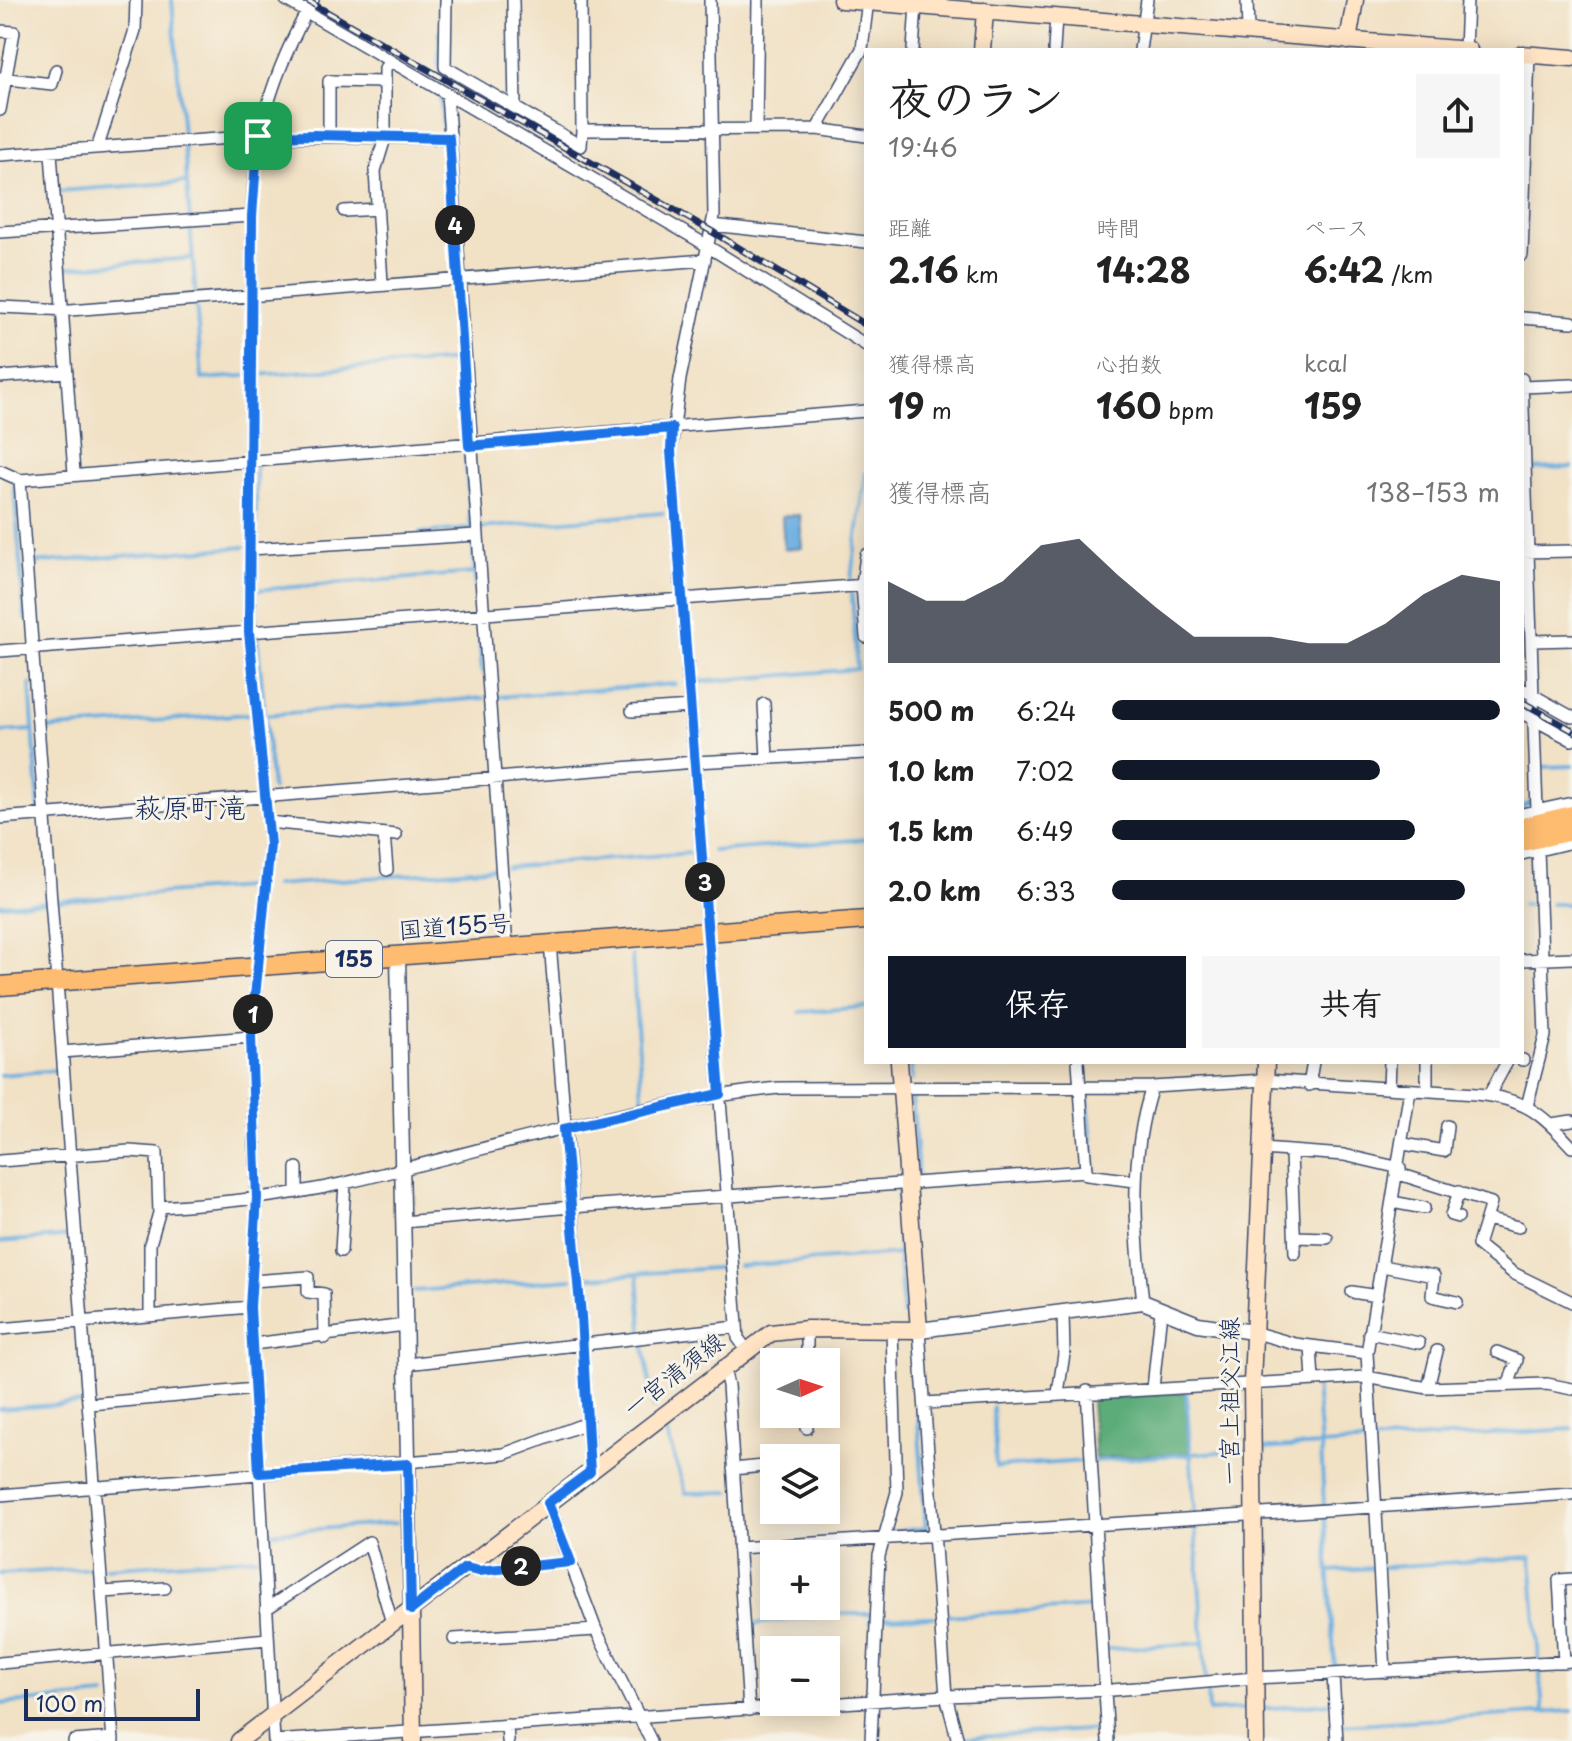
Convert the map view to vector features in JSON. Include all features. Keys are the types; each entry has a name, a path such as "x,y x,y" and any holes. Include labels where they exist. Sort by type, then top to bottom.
{"highway":[{"path":"1524,827 1572,815"},
{"path":"1528,845 1572,831"},
{"name":"国道155号","path":"0,986 864,920"}],"main road":[{"path":"841,0 985,5 1056,16 1248,32 1348,46 1408,48"},
{"path":"1348,46 1355,0"},
{"path":"982,48 985,5"},
{"path":"1526,54 1572,58"},
{"path":"899,1064 919,1330"},
{"name":"一宮上祖父江線","path":"1256,1741 1252,1383 1266,1064"},
{"name":"一宮清須線","path":"239,1741 723,1366 771,1333 807,1329 919,1330"},
{"path":"411,1610 413,1737"}],"street":[{"path":"98,146 135,30 136,0"},
{"path":"286,0 708,247 864,344"},
{"path":"313,0 268,96 258,136 252,216 249,632 268,822 265,919 251,1037 257,1198 250,1307 274,1741 413,1737 507,1725 640,1719 946,1696 1104,1690 1255,1678 1568,1661 1559,1580 1572,1579"},
{"path":"446,0 445,67 581,146 581,0"},
{"path":"513,0 515,107"},
{"path":"710,0 712,225 672,428 671,451 737,1327 738,1338 746,1349"},
{"path":"756,129 758,0"},
{"path":"1140,48 1147,0"},
{"path":"1247,0 1248,32"},
{"path":"1467,0 1467,48"},
{"path":"817,129 862,49 868,1"},
{"path":"913,48 916,5"},
{"path":"1054,48 1056,16"},
{"path":"0,31 14,32 0,110"},
{"path":"1524,155 1526,54"},
{"path":"382,283 375,171 385,138 385,68 390,61"},
{"path":"4,78 52,84 56,70"},
{"path":"329,135 329,81 385,82"},
{"path":"447,94 469,446 507,948"},
{"path":"582,130 817,129 864,136"},
{"path":"0,155 258,136 449,138"},
{"path":"51,153 74,473"},
{"path":"344,211 377,209"},
{"path":"0,232 252,216"},
{"path":"712,225 864,242"},
{"path":"0,307 63,309 705,260"},
{"path":"1524,318 1572,322"},
{"path":"0,377 67,372"},
{"path":"1524,387 1572,385"},
{"path":"0,471 20,480 74,473 469,446 864,411"},
{"path":"20,480 113,1740 74,1741"},
{"path":"1524,497 1537,811"},
{"path":"250,549 476,535"},
{"path":"1525,552 1572,551"},
{"path":"0,651 864,585"},
{"path":"1532,641 1572,640"},
{"path":"1524,690 1572,717"},
{"path":"764,704 767,757"},
{"path":"632,711 691,707"},
{"path":"1524,716 1535,718 1572,740"},
{"path":"0,818 695,762 864,753"},
{"path":"1524,814 1572,803"},
{"path":"268,822 390,834 387,870"},
{"path":"1527,1106 1545,1036 1542,959 1528,845 1572,842"},
{"path":"550,943 583,1342 590,1472"},
{"path":"398,956 411,1610"},
{"path":"1524,960 1572,958"},
{"path":"62,1052 251,1037"},
{"path":"1078,1064 1087,1175 1135,1181"},
{"path":"1309,1085 1313,1064"},
{"path":"1389,1088 1390,1064"},
{"path":"1427,1064 1427,1091"},
{"path":"1489,1095 1513,1064"},
{"path":"159,1207 257,1198 345,1183 720,1094 779,1088 1152,1087 1265,1080 1489,1095 1540,1112 1572,1147"},
{"path":"1143,1302 1135,1181 1138,1139 1152,1087"},
{"path":"1385,1672 1367,1353 1404,1144 1410,1090"},
{"path":"1551,1124 1572,1121"},
{"path":"1404,1144 1444,1151 1447,1126"},
{"path":"1262,1149 1291,1154 1344,1155 1491,1203 1478,1245 1513,1273 1572,1302"},
{"path":"0,1161 129,1151 157,1153 159,1207 150,1244 150,1315"},
{"path":"1291,1154 1295,1253"},
{"path":"297,1168 297,1191"},
{"path":"403,1222 571,1207 1086,1171"},
{"path":"341,1251 345,1183"},
{"path":"1458,1217 1451,1215 1459,1192"},
{"path":"1392,1202 1424,1208"},
{"path":"1486,1219 1518,1227"},
{"path":"1295,1237 1327,1238"},
{"path":"1382,1266 1434,1276 1432,1296 1457,1302"},
{"path":"252,1281 308,1277 308,1292 324,1294 325,1338"},
{"path":"1352,1292 1377,1296"},
{"path":"958,1741 946,1696 919,1330 1143,1302 1198,1324 1253,1332 1311,1347 1367,1353"},
{"path":"0,1329 250,1307"},
{"path":"1153,1388 1161,1311"},
{"path":"1058,1393 1064,1354 1063,1313"},
{"path":"253,1344 325,1338 405,1325"},
{"path":"406,1364 737,1327"},
{"path":"807,1329 807,1348"},
{"path":"871,1741 879,1556 897,1492 892,1330"},
{"path":"1369,1333 1419,1343"},
{"path":"1311,1347 1313,1380"},
{"path":"1428,1388 1437,1351"},
{"path":"1497,1352 1517,1360 1509,1383"},
{"path":"723,1366 728,1385 749,1710"},
{"path":"925,1403 1087,1391 1366,1377 1428,1388 1509,1383 1547,1384 1572,1389"},
{"path":"90,1404 255,1389"},
{"path":"1087,1391 1108,1741"},
{"path":"0,1495 504,1454 587,1423"},
{"path":"733,1469 760,1466"},
{"path":"738,1548 1572,1494"},
{"path":"548,1503 596,1630 651,1741"},
{"path":"266,1609 369,1542 392,1623"},
{"path":"465,1568 479,1571 571,1562"},
{"path":"103,1592 165,1588"},
{"path":"454,1639 596,1630"},
{"path":"0,1663 268,1639"},
{"path":"1333,1675 1337,1741"},
{"path":"507,1725 508,1741"}],"green space":[{"path":"1185,1392 1189,1453 1095,1458 1091,1402 1095,1397"}],"water":[{"path":"800,515 802,548 784,549 782,516"}],"waterway":[{"path":"172,0 183,137 179,138"},
{"path":"439,66 440,32"},
{"path":"440,95 443,126"},
{"path":"184,144 202,379 459,360"},
{"path":"446,158 453,275"},
{"path":"58,191 187,182"},
{"path":"64,268 193,258"},
{"path":"453,282 465,441"},
{"path":"67,298 71,348"},
{"path":"1572,329 1572,348"},
{"path":"420,533 471,529 465,451"},
{"path":"1530,469 1572,467"},
{"path":"256,468 256,541"},
{"path":"14,486 25,619"},
{"path":"851,578 864,487"},
{"path":"479,528 663,513"},
{"path":"473,544 477,609"},
{"path":"30,563 244,547"},
{"path":"255,560 256,621"},
{"path":"255,590 475,573"},
{"path":"700,682 857,669 852,593"},
{"path":"478,622 482,672"},
{"path":"257,636 272,789"},
{"path":"30,684 39,810"},
{"path":"494,697 676,684"},
{"path":"263,715 484,698"},
{"path":"43,729 249,714"},
{"path":"0,732 33,730"},
{"path":"1542,767 1572,766"},
{"path":"1524,806 1532,802"},
{"path":"713,851 864,839"},
{"path":"506,867 691,853"},
{"path":"275,885 499,868"},
{"path":"57,901 260,886"},
{"path":"0,905 46,902"},
{"path":"1551,904 1572,904"},
{"path":"1524,905 1529,905"},
{"path":"632,956 643,1108"},
{"path":"800,1012 864,1007"},
{"path":"911,1064 912,1080"},
{"path":"1084,1064 1085,1074"},
{"path":"0,1075 58,1070"},
{"path":"1087,1093 1095,1173"},
{"path":"912,1094 918,1178"},
{"path":"898,1189 899,1254"},
{"path":"0,1242 71,1236"},
{"path":"739,1266 899,1254 903,1314"},
{"path":"581,1278 728,1267"},
{"path":"638,1274 642,1331"},
{"path":"414,1291 572,1279"},
{"path":"643,1341 654,1408"},
{"path":"892,1532 926,1528 913,1349"},
{"path":"1316,1384 1321,1445 1572,1429"},
{"path":"1186,1392 1195,1517"},
{"path":"0,1409 83,1403"},
{"path":"993,1407 996,1467 1085,1461"},
{"path":"664,1426 686,1493 731,1492"},
{"path":"1260,1449 1321,1445 1324,1507"},
{"path":"1095,1461 1245,1450"},
{"path":"1325,1516 1335,1673"},
{"path":"267,1537 267,1533 396,1523"},
{"path":"1195,1523 1206,1680"},
{"path":"105,1568 257,1557"},
{"path":"1329,1571 1531,1557 1543,1713"},
{"path":"0,1574 95,1568"},
{"path":"943,1616 1096,1607"},
{"path":"747,1625 840,1614 873,1614 870,1622"},
{"path":"881,1618 934,1617"},
{"path":"1108,1649 1203,1643"},
{"path":"1208,1689 1209,1711 1247,1709"},
{"path":"0,1704 105,1695"},
{"path":"1262,1709 1329,1703"},
{"path":"1340,1721 1340,1725 1572,1711"},
{"path":"966,1741 965,1738 1101,1729"}],"railway":[{"path":"306,0 711,231 864,324"},
{"path":"1524,703 1572,730"}],"district":[{"name":"萩原町滝","path":"190,808"}],"route":[{"path":"258,136 449,138 469,446 672,428 671,451 720,1094 564,1129 581,1316 590,1472 548,1503 571,1562 479,1571 465,1568 411,1610 408,1464 259,1473 250,1307 257,1198 251,1037 270,845 249,632 252,216 254,156 258,136"}]}
